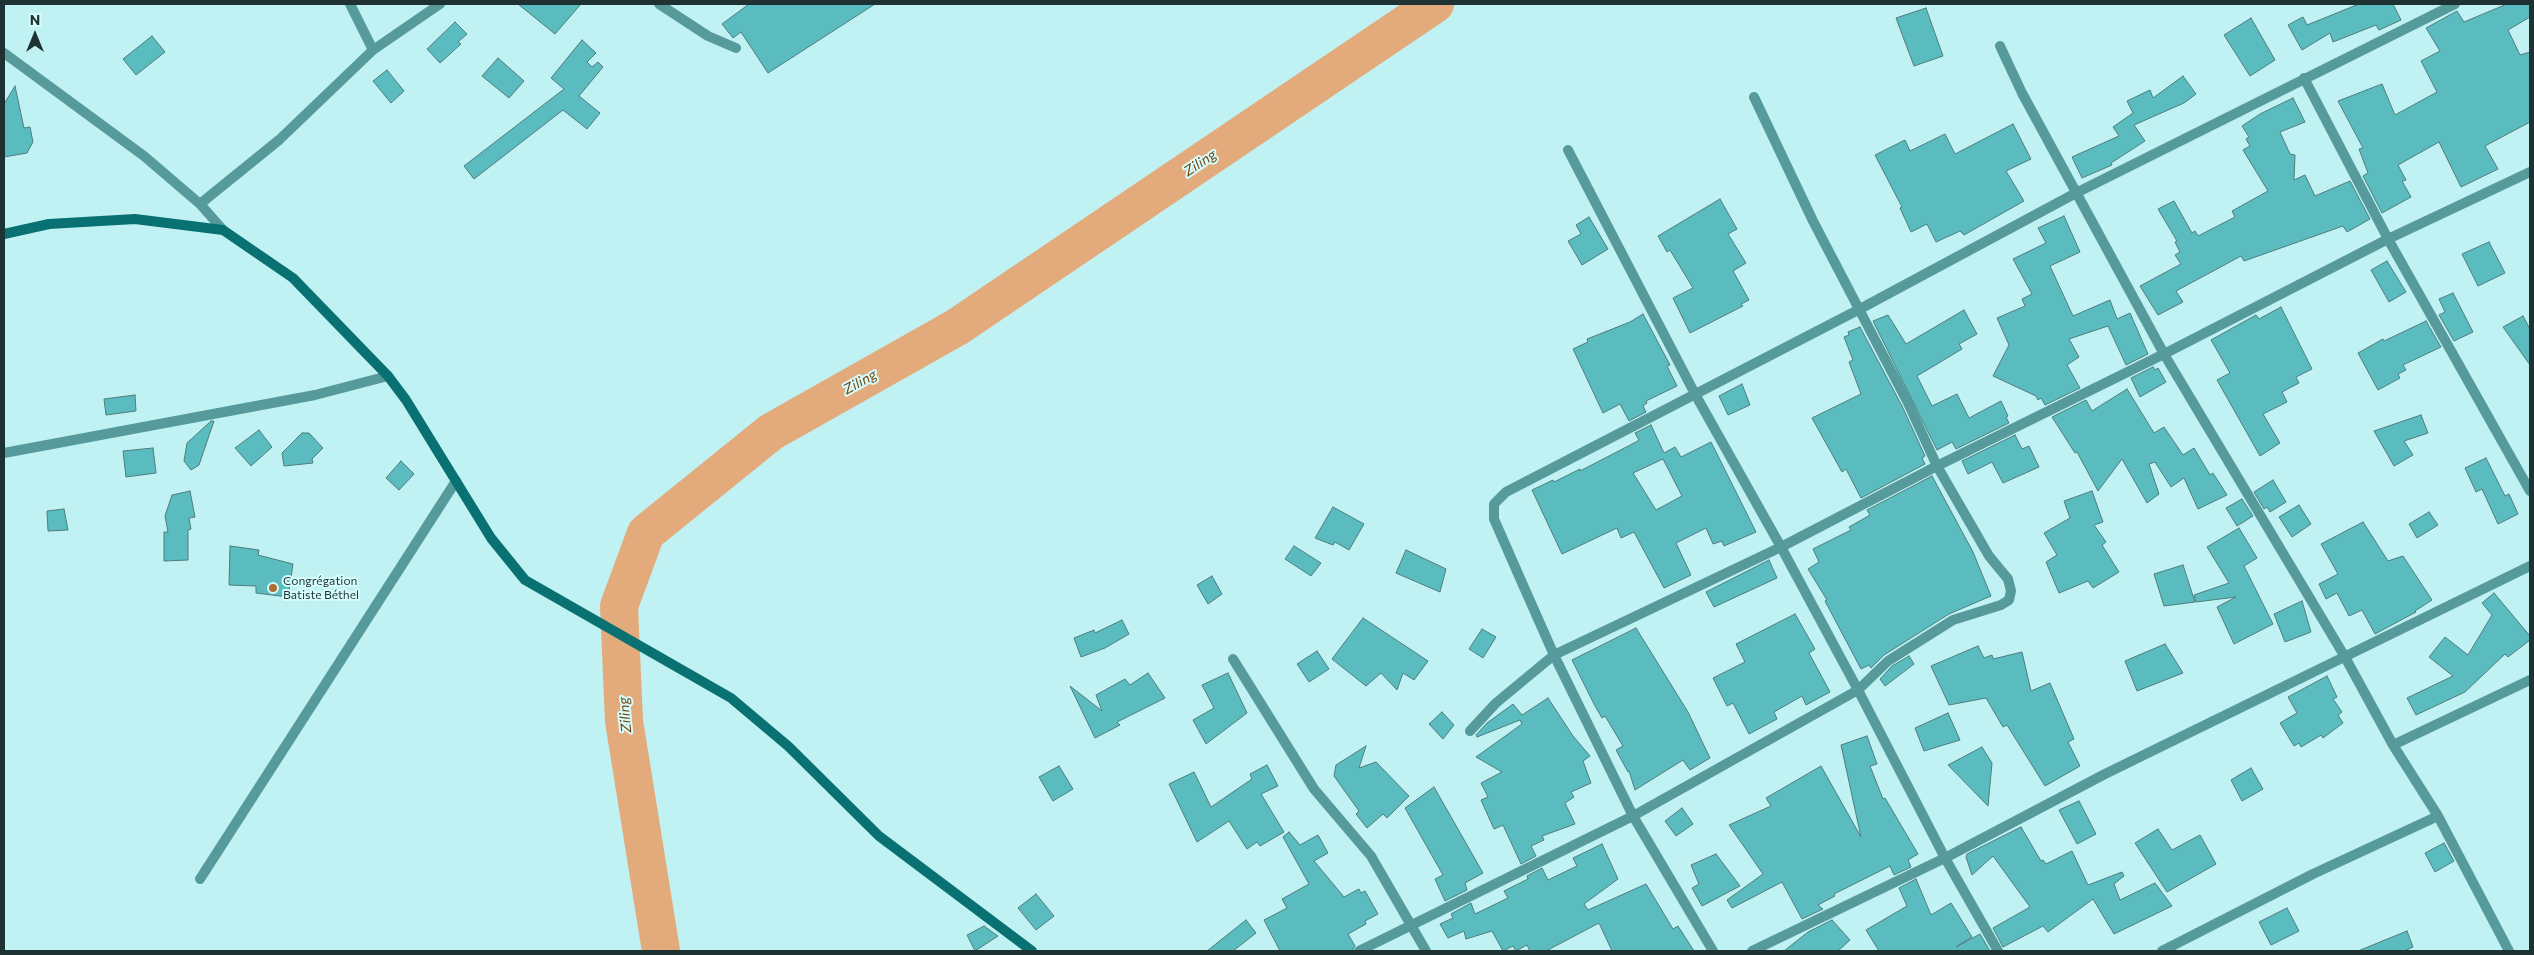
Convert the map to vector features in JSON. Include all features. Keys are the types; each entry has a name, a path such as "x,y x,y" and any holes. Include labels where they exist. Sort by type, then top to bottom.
{"main road":[{"path":"4,234 49,224 135,219 223,230 293,278 388,376 406,400 490,538 525,580 730,698 788,746 879,836 1032,951"}],"street":[{"path":"350,4 373,50"},
{"path":"200,204 279,140 373,50 440,4"},
{"path":"659,4 708,36 736,48"},
{"path":"1713,951 1633,816 1554,655 1494,518 1494,504 1506,492 1858,310 2076,193 2455,4"},
{"path":"2000,46 2022,93 2164,354 2345,656 2393,745 2438,816 2509,951"},
{"path":"4,53 144,156 200,204 223,230"},
{"path":"2304,78 2388,239 2530,491"},
{"path":"1359,951 1633,816 1858,690 1888,661 1954,620 2001,605 2010,600 2012,591 2008,579 1989,556 1937,466 1908,403 1813,221 1754,97"},
{"path":"1568,150 1695,394 1781,547 1945,858 1998,951"},
{"path":"1470,731 1496,703 1554,655 1781,547 1937,466 2164,354 2388,239 2530,172"},
{"path":"4,453 315,394 388,376"},
{"path":"200,879 456,481"},
{"path":"1752,951 1945,858 2105,774 2530,566"},
{"path":"1234,659 1314,789 1371,856 1426,951"},
{"path":"2393,745 2530,680"},
{"path":"2162,951 2313,874 2438,816"}],"building":[{"path":"518,4 581,4 555,34"},
{"path":"749,4 875,4 768,73 741,32 733,38 722,24"},
{"path":"2359,4 2393,4 2401,20 2379,30 2376,25 2333,42 2330,33 2302,50 2288,25 2303,17 2307,25"},
{"path":"2507,4 2530,4 2530,17 2508,30 2520,55 2530,52 2530,122 2485,146 2498,169 2461,187 2439,142 2398,165 2406,180 2402,181 2411,197 2382,213 2363,176 2368,173 2359,149 2363,148 2338,101 2382,84 2395,115 2437,92 2421,61 2440,51 2426,28 2457,11 2464,22"},
{"path":"1926,8 1943,56 1914,66 1896,18"},
{"path":"2251,18 2275,60 2250,76 2224,35"},
{"path":"455,22 467,34 458,42 461,44 440,63 427,49"},
{"path":"152,36 165,52 136,75 123,59"},
{"path":"582,40 596,53 587,62 592,67 598,62 603,67 579,96 600,113 587,129 563,110 474,179 464,166 564,89 551,78"},
{"path":"498,58 524,81 509,98 482,76"},
{"path":"387,70 404,91 391,103 373,81"},
{"path":"2183,76 2196,94 2184,103 2134,125 2145,141 2111,163 2112,165 2082,178 2072,157 2119,136 2113,127 2133,113 2127,101 2150,90 2153,98"},
{"path":"15,86 24,128 30,127 33,142 27,153 4,157 4,104"},
{"path":"2293,98 2305,122 2280,132 2290,154 2295,155 2294,180 2305,175 2315,196 2350,181 2370,219 2347,232 2343,226 2244,261 2241,256 2176,291 2183,302 2158,315 2140,286 2181,264 2175,255 2180,252 2175,242 2177,241 2158,209 2174,201 2192,233 2195,231 2198,236 2235,217 2232,211 2268,191 2243,150 2250,146 2246,139 2249,137 2242,126 2260,114"},
{"path":"2013,124 2031,159 2006,171 2024,201 1964,235 1960,231 1936,242 1927,224 1911,232 1900,208 1902,207 1875,155 1905,140 1910,151 1945,134 1955,154"},
{"path":"1720,199 1737,229 1728,234 1746,263 1733,271 1749,300 1741,304 1743,306 1690,333 1673,298 1693,288 1670,250 1667,252 1658,236"},
{"path":"2064,216 2080,252 2050,266 2073,316 2110,300 2117,319 2130,313 2148,354 2126,365 2108,326 2069,339 2079,357 2067,365 2080,388 2045,405 2041,398 2038,400 2036,396 1993,376 2009,345 1997,318 2025,306 2022,299 2032,294 2013,259 2046,243 2038,228"},
{"path":"1589,217 1608,249 1582,265 1568,241 1581,234 1576,225"},
{"path":"2489,242 2505,273 2478,286 2462,254"},
{"path":"2387,261 2406,292 2389,302 2371,270"},
{"path":"2453,293 2473,332 2454,341 2439,315 2445,312 2439,299"},
{"path":"2281,307 2312,369 2296,377 2299,383 2282,392 2287,402 2263,414 2280,443 2260,456 2217,380 2230,373 2211,340 2256,315 2259,319"},
{"path":"1964,310 1977,334 1959,344 1962,349 1917,376 1932,406 1957,394 1969,418 2001,401 2009,423 1956,449 1952,442 1937,450 1873,321 1888,315 1906,344"},
{"path":"1643,314 1670,365 1667,366 1677,386 1646,401 1647,403 1643,406 1646,412 1629,421 1620,404 1603,413 1573,349 1588,342 1587,339 1630,322"},
{"path":"2523,316 2530,329 2530,365 2503,327"},
{"path":"2426,321 2441,347 2403,365 2406,370 2398,374 2400,378 2378,390 2358,353 2383,339 2384,341"},
{"path":"1860,327 1902,406 1925,456 1922,458 1925,464 1861,498 1846,469 1842,472 1812,418 1861,394 1849,362 1853,360 1844,337 1849,335 1848,332"},
{"path":"2153,367 2155,370 2158,368 2166,382 2140,397 2131,378"},
{"path":"1742,384 1750,405 1728,415 1719,396"},
{"path":"2127,389 2154,433 2164,427 2183,455 2194,448 2210,475 2213,473 2227,495 2198,509 2184,478 2171,487 2155,462 2149,464 2159,494 2147,503 2122,459 2098,491 2077,452 2075,453 2052,417 2086,400 2092,411"},
{"path":"135,395 136,411 106,415 104,399"},
{"path":"2421,415 2428,433 2404,441 2413,455 2394,466 2374,431"},
{"path":"211,421 214,421 199,465 191,470 184,461 187,443"},
{"path":"1651,425 1664,453 1675,447 1681,457 1711,442 1756,532 1724,546 1722,541 1713,544 1706,528 1676,543 1691,575 1664,588 1634,532 1621,538 1617,528 1562,554 1532,490 1580,469 1580,471 1636,442 1639,440 1635,433","holes":["1663,459 1682,496 1656,510 1633,473"]},
{"path":"259,430 272,447 251,466 235,448"},
{"path":"302,433 309,433 323,448 312,459 313,463 284,466 282,453"},
{"path":"2015,435 2022,449 2029,446 2039,467 2003,483 1992,462 1968,474 1962,461"},
{"path":"153,448 156,473 126,477 123,451"},
{"path":"2486,458 2505,496 2509,494 2518,514 2498,524 2482,489 2476,492 2465,468"},
{"path":"401,461 414,474 399,490 386,478"},
{"path":"1932,476 1973,552 1991,596 1949,614 1884,655 1871,668 1869,665 1861,669 1825,601 1827,600 1808,569 1819,562 1813,549 1851,530 1849,527 1870,515 1867,510"},
{"path":"2273,480 2286,502 2270,512 2267,507 2264,509 2254,492"},
{"path":"190,491 195,517 189,518 191,529 188,530 188,560 164,561 164,532 168,532 165,516 172,495"},
{"path":"2092,491 2103,522 2094,525 2106,542 2102,545 2119,572 2093,588 2088,581 2059,593 2046,562 2057,555 2044,533 2070,518 2064,501"},
{"path":"2242,499 2253,516 2237,526 2226,508"},
{"path":"2299,505 2311,524 2292,537 2279,517"},
{"path":"1333,507 1364,524 1349,550 1335,542 1333,545 1315,538"},
{"path":"64,509 68,530 48,531 47,511"},
{"path":"2429,512 2438,525 2417,538 2409,524"},
{"path":"2363,522 2388,561 2403,556 2432,600 2416,612 2375,634 2362,610 2349,616 2337,593 2326,599 2319,584 2338,574 2321,544"},
{"path":"2239,528 2257,558 2244,566 2273,624 2234,644 2217,607 2236,597 2196,602 2194,595 2229,583 2207,547"},
{"path":"230,546 259,550 258,555 293,564 288,597 256,593 256,586 229,585"},
{"path":"1294,546 1321,563 1311,576 1285,559"},
{"path":"1406,550 1446,569 1440,592 1396,573"},
{"path":"1769,560 1777,578 1714,607 1706,592"},
{"path":"2183,565 2195,602 2164,606 2154,574"},
{"path":"1212,576 1222,594 1208,604 1197,585"},
{"path":"2494,593 2530,636 2530,640 2508,657 2505,654 2465,692 2416,715 2407,698 2453,676 2429,657 2445,637 2468,655 2492,615 2482,603"},
{"path":"2302,601 2311,632 2285,642 2274,614"},
{"path":"1795,614 1815,649 1809,653 1830,692 1806,705 1802,696 1774,712 1777,719 1749,734 1733,703 1727,706 1713,678 1745,662 1736,644"},
{"path":"1363,618 1428,661 1414,680 1403,673 1397,690 1381,673 1366,686 1332,659"},
{"path":"1122,620 1129,634 1105,648 1081,657 1074,638 1094,630 1095,633"},
{"path":"1636,628 1688,712 1710,758 1690,770 1683,760 1635,790 1629,771 1616,750 1623,746 1605,716 1602,718 1572,660"},
{"path":"1482,629 1496,637 1483,658 1469,649"},
{"path":"2165,644 2183,673 2137,691 2125,661"},
{"path":"1978,646 1984,658 1992,655 1993,659 2022,652 2031,691 2050,683 2074,739 2068,742 2080,766 2045,786 2007,725 2003,727 1986,698 1949,705 1931,666"},
{"path":"1317,651 1329,669 1309,682 1297,664"},
{"path":"1909,656 1914,664 1885,686 1880,679 1892,666"},
{"path":"1148,673 1165,698 1117,722 1120,725 1095,738 1070,686 1102,711 1096,695 1125,679 1130,685"},
{"path":"1228,673 1247,713 1206,744 1193,720 1214,708 1202,685"},
{"path":"2327,676 2337,697 2333,699 2342,712 2338,715 2343,723 2323,738 2321,735 2301,747 2299,743 2294,746 2280,723 2297,713 2288,697"},
{"path":"1548,698 1573,736 1590,756 1583,761 1591,783 1571,792 1574,797 1565,803 1575,824 1542,836 1544,840 1531,846 1536,856 1521,864 1503,825 1494,829 1481,800 1488,797 1481,783 1502,772 1476,757 1522,724 1520,720 1477,737 1476,735 1487,723 1513,704 1522,715"},
{"path":"1442,712 1454,725 1443,739 1429,724"},
{"path":"1948,713 1960,740 1924,751 1915,728"},
{"path":"1867,736 1877,764 1870,766 1883,799 1885,798 1918,854 1908,860 1911,867 1894,875 1890,866 1834,894 1835,896 1818,905 1823,909 1802,919 1782,882 1732,908 1727,900 1763,874 1729,825 1771,806 1766,798 1821,766 1861,837 1841,745"},
{"path":"1366,746 1359,768 1376,762 1409,796 1387,818 1383,814 1367,828 1356,814 1359,811 1334,776 1336,765"},
{"path":"1982,747 1992,763 1988,806 1948,765"},
{"path":"1267,765 1278,786 1261,794 1284,832 1260,846 1257,842 1247,849 1229,821 1197,842 1169,784 1194,772 1211,807 1252,779 1250,774"},
{"path":"1059,766 1073,789 1053,801 1039,777"},
{"path":"2251,768 2263,789 2242,801 2231,780"},
{"path":"1434,787 1483,873 1465,883 1467,890 1445,901 1435,879 1443,875 1405,808"},
{"path":"2079,801 2096,834 2077,844 2059,810"},
{"path":"1682,808 1693,824 1676,836 1665,821"},
{"path":"2021,827 2041,861 2043,860 2046,864 2072,851 2088,885 2122,872 2124,876 2114,884 2120,900 2155,883 2172,906 2114,934 2093,899 2048,932 2043,926 2003,947 1993,928 2030,907 1993,856 1972,875 1966,857 1967,854"},
{"path":"2158,829 2172,850 2200,835 2216,864 2167,892 2135,843"},
{"path":"1289,832 1300,845 1318,835 1328,853 1314,861 1344,897 1359,889 1361,893 1365,891 1378,914 1365,921 1366,924 1348,934 1355,946 1352,951 1280,951 1264,920 1287,908 1282,899 1309,884 1283,837"},
{"path":"2444,843 2454,861 2435,872 2425,853"},
{"path":"1602,844 1618,879 1584,904 1588,910 1646,884 1673,929 1678,926 1694,951 1612,951 1599,923 1546,951 1530,951 1527,945 1516,951 1513,946 1503,951 1492,931 1466,939 1464,931 1448,938 1440,924 1453,918 1451,914 1471,903 1475,914 1508,898 1504,891 1528,879 1527,876 1542,868 1548,880 1577,866 1573,858"},
{"path":"1716,854 1740,886 1702,906 1692,888 1699,884 1691,865"},
{"path":"1916,879 1931,915 1951,903 1972,937 1956,947 1980,934 1990,951 1879,951 1866,930 1907,906 1899,888"},
{"path":"1036,894 1054,916 1036,930 1018,908"},
{"path":"2287,908 2299,931 2271,945 2259,922"},
{"path":"1246,920 1256,933 1233,951 1207,951"},
{"path":"1832,920 1850,940 1838,951 1784,951 1808,932"},
{"path":"984,926 998,936 975,951 967,935"},
{"path":"2407,931 2413,947 2404,951 2358,951"}],"waterway":[{"name":"Ziling","path":"661,951 624,721 619,606 646,533 771,432 957,327 1435,4"}],"place":[{"name":"Congrégation Batiste Béthel","path":"273,588"}]}
